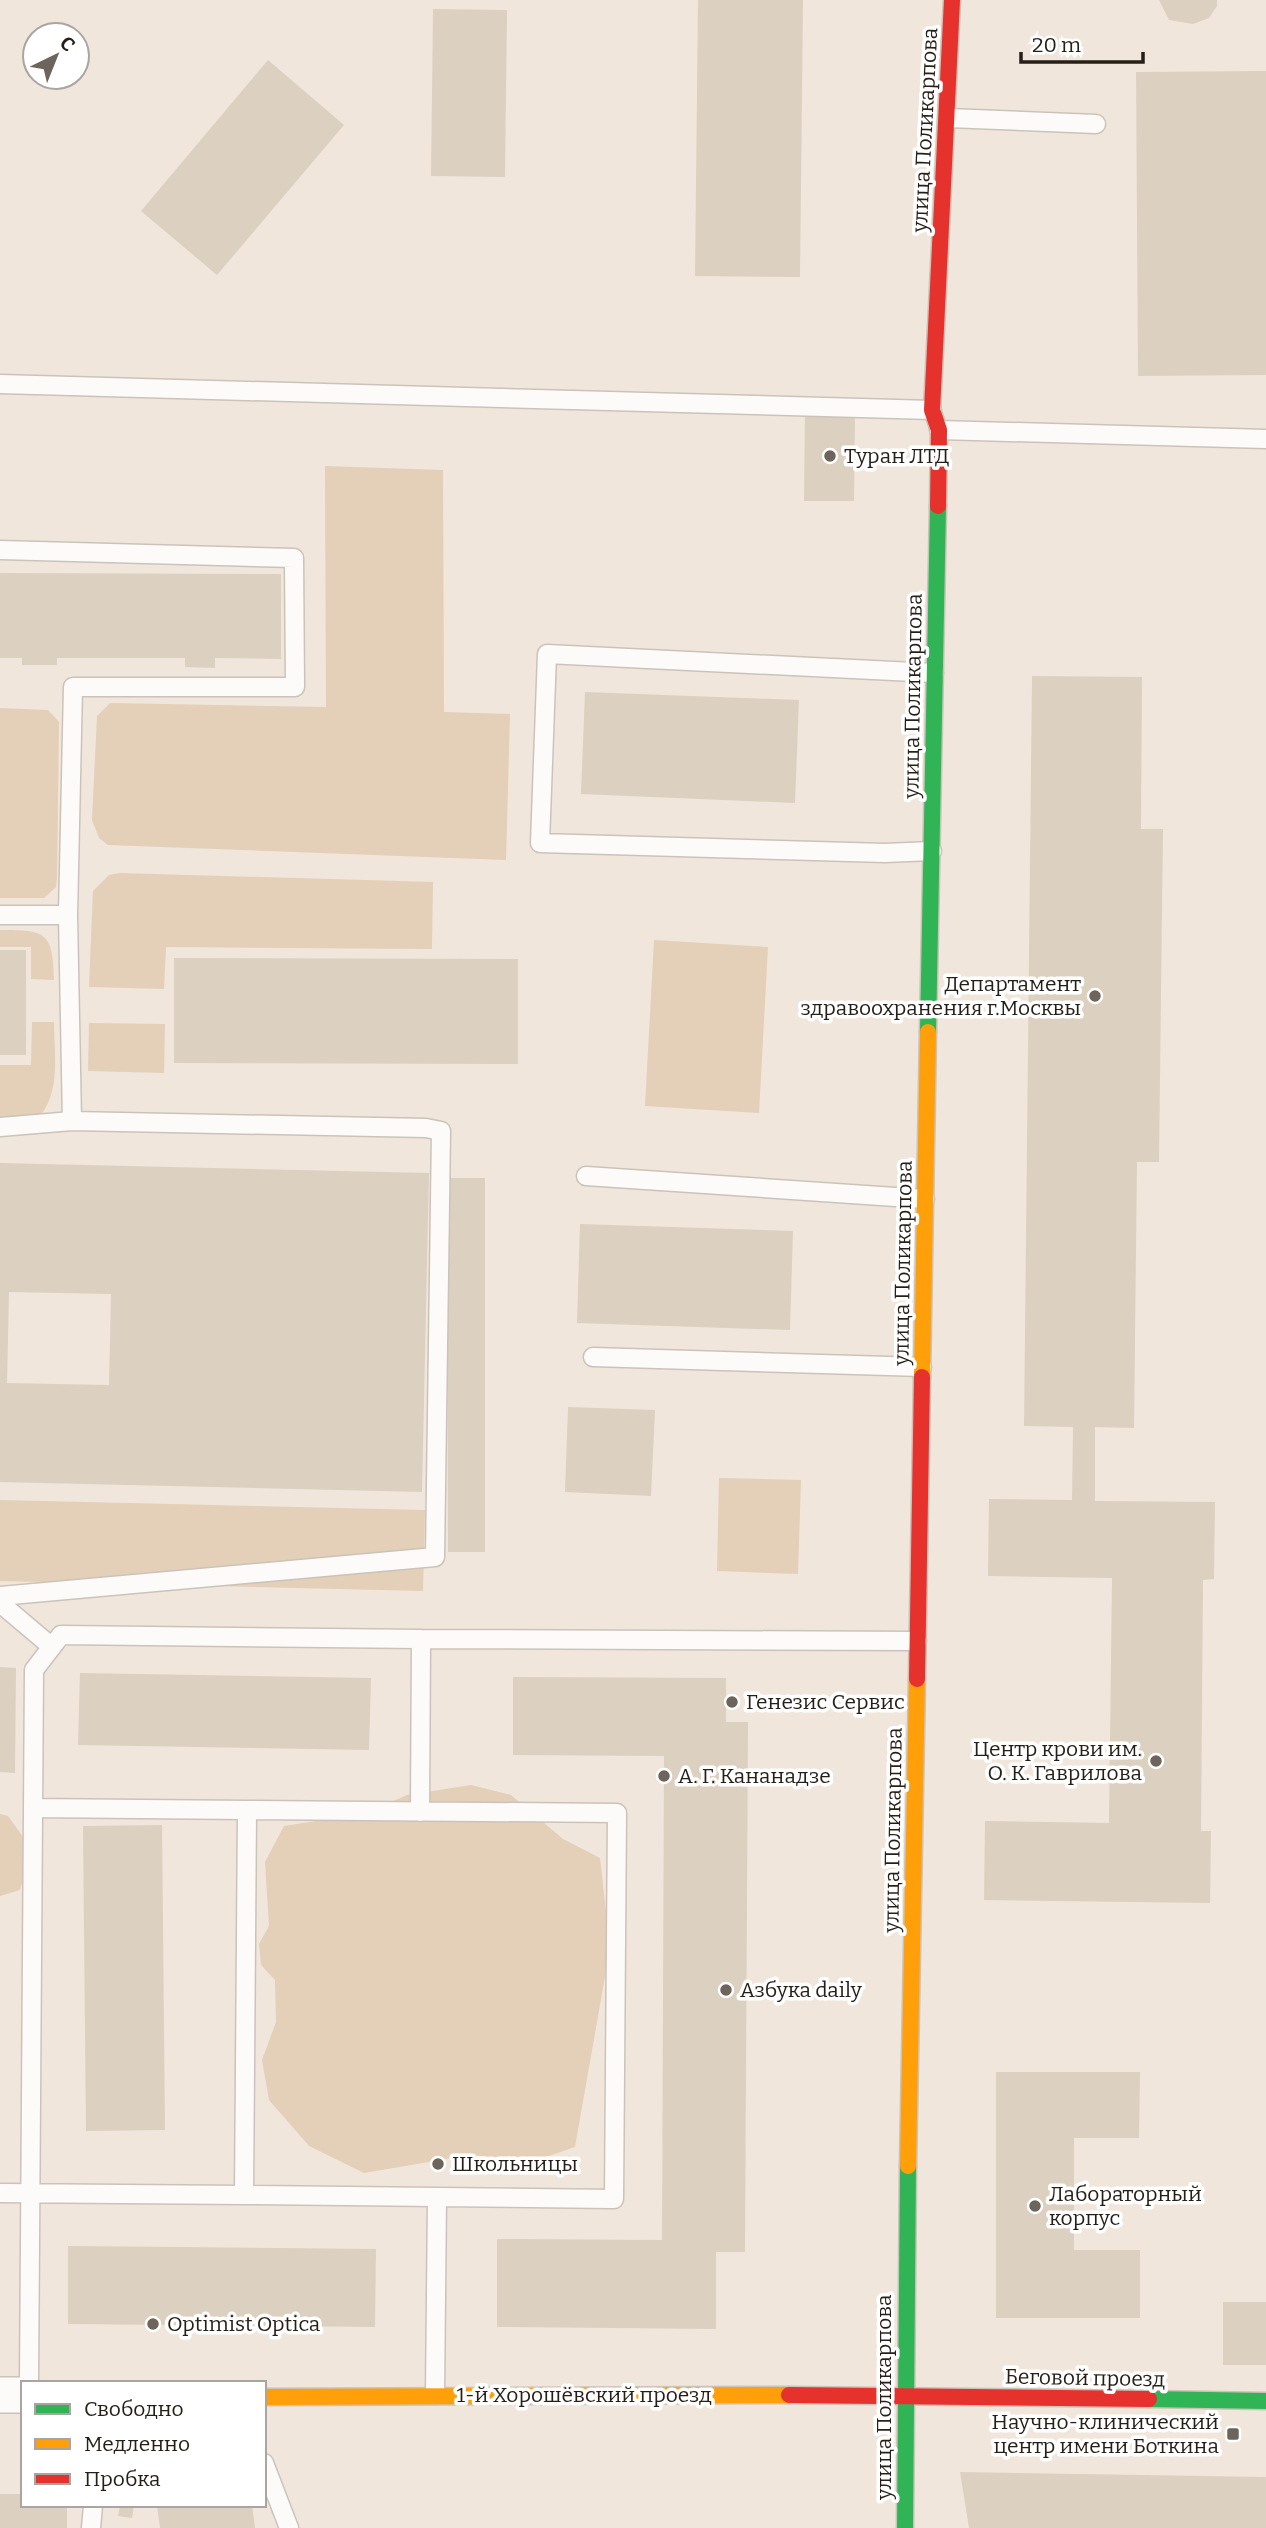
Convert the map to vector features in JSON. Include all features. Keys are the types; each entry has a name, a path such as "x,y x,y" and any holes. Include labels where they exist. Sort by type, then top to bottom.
{"street":[{"name":"улица Поликарпова","path":"905,2528 904,2396 939,430 932,410 952,0"},
{"path":"0,2395 21,2395"},
{"name":"1-й Хорошёвский проезд","path":"266,2397 904,2396"},
{"name":"Беговой проезд","path":"904,2396 1266,2401"}],"lane":[{"path":"948,118 1096,124"},
{"path":"0,384 932,410"},
{"path":"939,430 1266,439"},
{"path":"0,550 294,558 295,688 74,687 68,915 72,1121"},
{"path":"932,851 885,853 540,844 547,653 934,673"},
{"path":"0,915 68,915"},
{"path":"0,1127 72,1121 426,1128 441,1131 435,1557 0,1596"},
{"path":"586,1176 925,1199"},
{"path":"593,1357 922,1367"},
{"path":"0,1603 52,1647"},
{"path":"29,2381 34,1670 61,1635 917,1641"},
{"path":"420,1812 421,1639"},
{"path":"0,2193 614,2199 617,1814 33,1808"},
{"path":"244,2195 247,1810"},
{"path":"435,2395 437,2197"},
{"path":"266,2468 289,2528"},
{"path":"91,2528 93,2507"}],"shaded area":[{"path":"325,466 443,470 444,712 510,714 506,860 108,845 99,838 92,820 97,716 110,703 326,707"},
{"path":"0,708 48,710 59,722 57,879 56,887 44,898 0,898"},
{"path":"120,873 433,882 432,949 166,947 164,989 89,987 93,891 109,875"},
{"path":"0,930 28,931 44,937 52,952 54,980 31,979 31,947 0,947"},
{"path":"654,940 768,947 759,1113 645,1106"},
{"path":"32,1022 54,1022 55,1071 51,1095 40,1116 0,1123 0,1065 31,1065"},
{"path":"89,1023 165,1024 164,1073 88,1071"},
{"path":"719,1478 801,1480 798,1574 717,1571"},
{"path":"0,1500 425,1510 423,1591 0,1581"},
{"path":"471,1785 511,1795 563,1839 600,1858 610,1948 575,2147 534,2161 470,2155 364,2173 309,2146 269,2100 262,2060 276,2022 275,1980 261,1965 259,1944 269,1926 265,1862 284,1826 367,1813 407,1795"},
{"path":"0,1814 8,1816 31,1848 20,1890 0,1896"}],"building":[{"path":"698,0 803,0 800,277 695,276"},
{"path":"1159,0 1217,0 1217,6 1209,18 1193,24 1169,20"},
{"path":"433,9 507,10 505,177 431,176"},
{"path":"268,60 344,125 217,275 141,211"},
{"path":"1266,71 1266,375 1138,376 1136,72"},
{"name":"Туран ЛТД","path":"805,410 855,411 854,501 804,501"},
{"path":"0,573 281,574 281,659 215,658 215,668 185,667 185,658 57,658 57,665 22,665 22,658 0,658"},
{"name":"Департамент здравоохранения г.Москвы","path":"1032,676 1142,677 1141,829 1163,829 1159,1162 1137,1162 1134,1428 1095,1427 1095,1501 1215,1502 1214,1579 1203,1580 1201,1831 1211,1831 1210,1903 984,1900 985,1821 1109,1823 1112,1578 988,1576 989,1499 1072,1500 1073,1427 1024,1426"},
{"path":"585,692 799,700 795,803 581,794"},
{"path":"0,950 26,950 26,1055 0,1055"},
{"path":"174,958 518,959 518,1064 174,1063"},
{"path":"0,1163 429,1173 422,1492 0,1482","holes":["9,1292 111,1294 109,1385 7,1383"]},
{"path":"447,1178 485,1178 485,1552 448,1552"},
{"path":"580,1224 793,1231 790,1330 577,1323"},
{"path":"568,1407 655,1410 651,1496 565,1492"},
{"path":"0,1667 16,1668 15,1773 0,1772"},
{"path":"80,1673 371,1678 369,1750 78,1745"},
{"path":"513,1677 726,1678 726,1722 748,1722 745,2252 716,2252 716,2329 497,2327 497,2239 662,2240 664,1756 513,1755"},
{"path":"162,1825 165,2130 86,2131 83,1826"},
{"name":"Лабораторный корпус","path":"996,2072 1140,2072 1139,2138 1074,2138 1074,2250 1140,2250 1140,2318 996,2318"},
{"path":"68,2246 376,2249 375,2327 68,2324"},
{"path":"1223,2302 1266,2302 1266,2365 1223,2365"},
{"path":"960,2472 1266,2477 1266,2528 969,2528"},
{"path":"0,2494 21,2494 21,2507 67,2507 67,2528 0,2528"},
{"path":"120,2507 134,2507 132,2518 118,2516"},
{"path":"157,2507 252,2507 255,2528 160,2528"}],"traffic: fast":[{"path":"928,1032 938,506"},
{"path":"905,2528 908,2166"},
{"path":"1149,2399 1266,2401"}],"traffic: slow":[{"path":"922,1377 928,1032"},
{"path":"908,2166 917,1679"},
{"path":"266,2397 789,2395"}],"traffic: jam":[{"path":"938,506 939,430 932,410 952,0"},
{"path":"917,1679 922,1377"},
{"path":"789,2395 1149,2399"}],"place":[{"name":"Туран ЛТД","path":"830,456"},
{"name":"Департамент здравоохранения г.Москвы","path":"1095,996"},
{"name":"Генезис Сервис","path":"732,1702"},
{"name":"Центр крови им. О. К. Гаврилова","path":"1156,1761"},
{"name":"А. Г. Кананадзе","path":"664,1776"},
{"name":"Азбука daily","path":"726,1990"},
{"name":"Школьницы","path":"438,2164"},
{"name":"Лабораторный корпус","path":"1035,2206"},
{"name":"Optimist Optica","path":"153,2324"},
{"name":"Научно-клинический центр имени Боткина","path":"1233,2434"}]}
